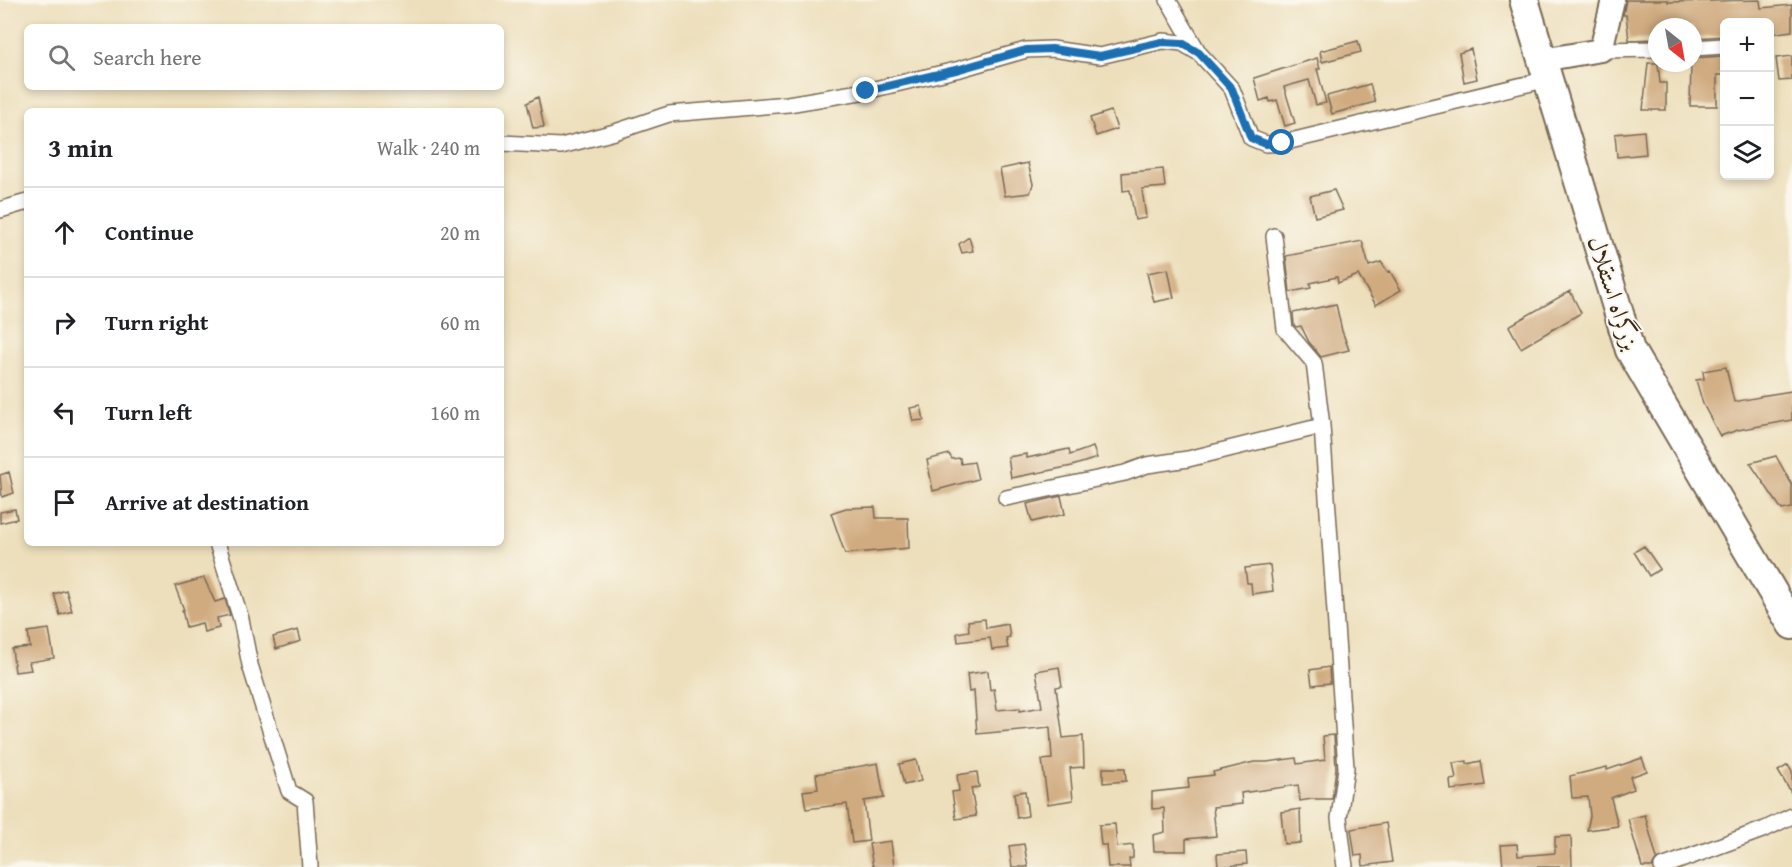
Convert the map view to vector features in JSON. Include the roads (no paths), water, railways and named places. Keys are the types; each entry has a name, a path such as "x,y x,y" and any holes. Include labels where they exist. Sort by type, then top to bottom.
{"highway":[{"name":"بزرگراه استقلال","path":"1524,0 1630,350 1792,625"}],"street":[{"path":"1168,0 1199,53 1232,89 1251,138 1266,144 1282,143 1545,70 1601,50 1648,49"},
{"path":"1601,50 1613,0"},
{"path":"504,143 561,146 615,132 669,114 788,104 866,91 960,69 1026,50 1052,49 1100,56 1162,42 1182,43 1199,53"},
{"path":"1702,47 1720,46"},
{"path":"0,210 24,203"},
{"path":"1274,236 1285,329 1314,363 1322,426 1346,768 1340,818 1345,867"},
{"path":"1005,498 1125,473 1147,465 1188,459 1322,426"},
{"path":"218,546 241,619 250,665 289,791 305,801 310,867"},
{"path":"1662,867 1765,829 1792,816"}]}
